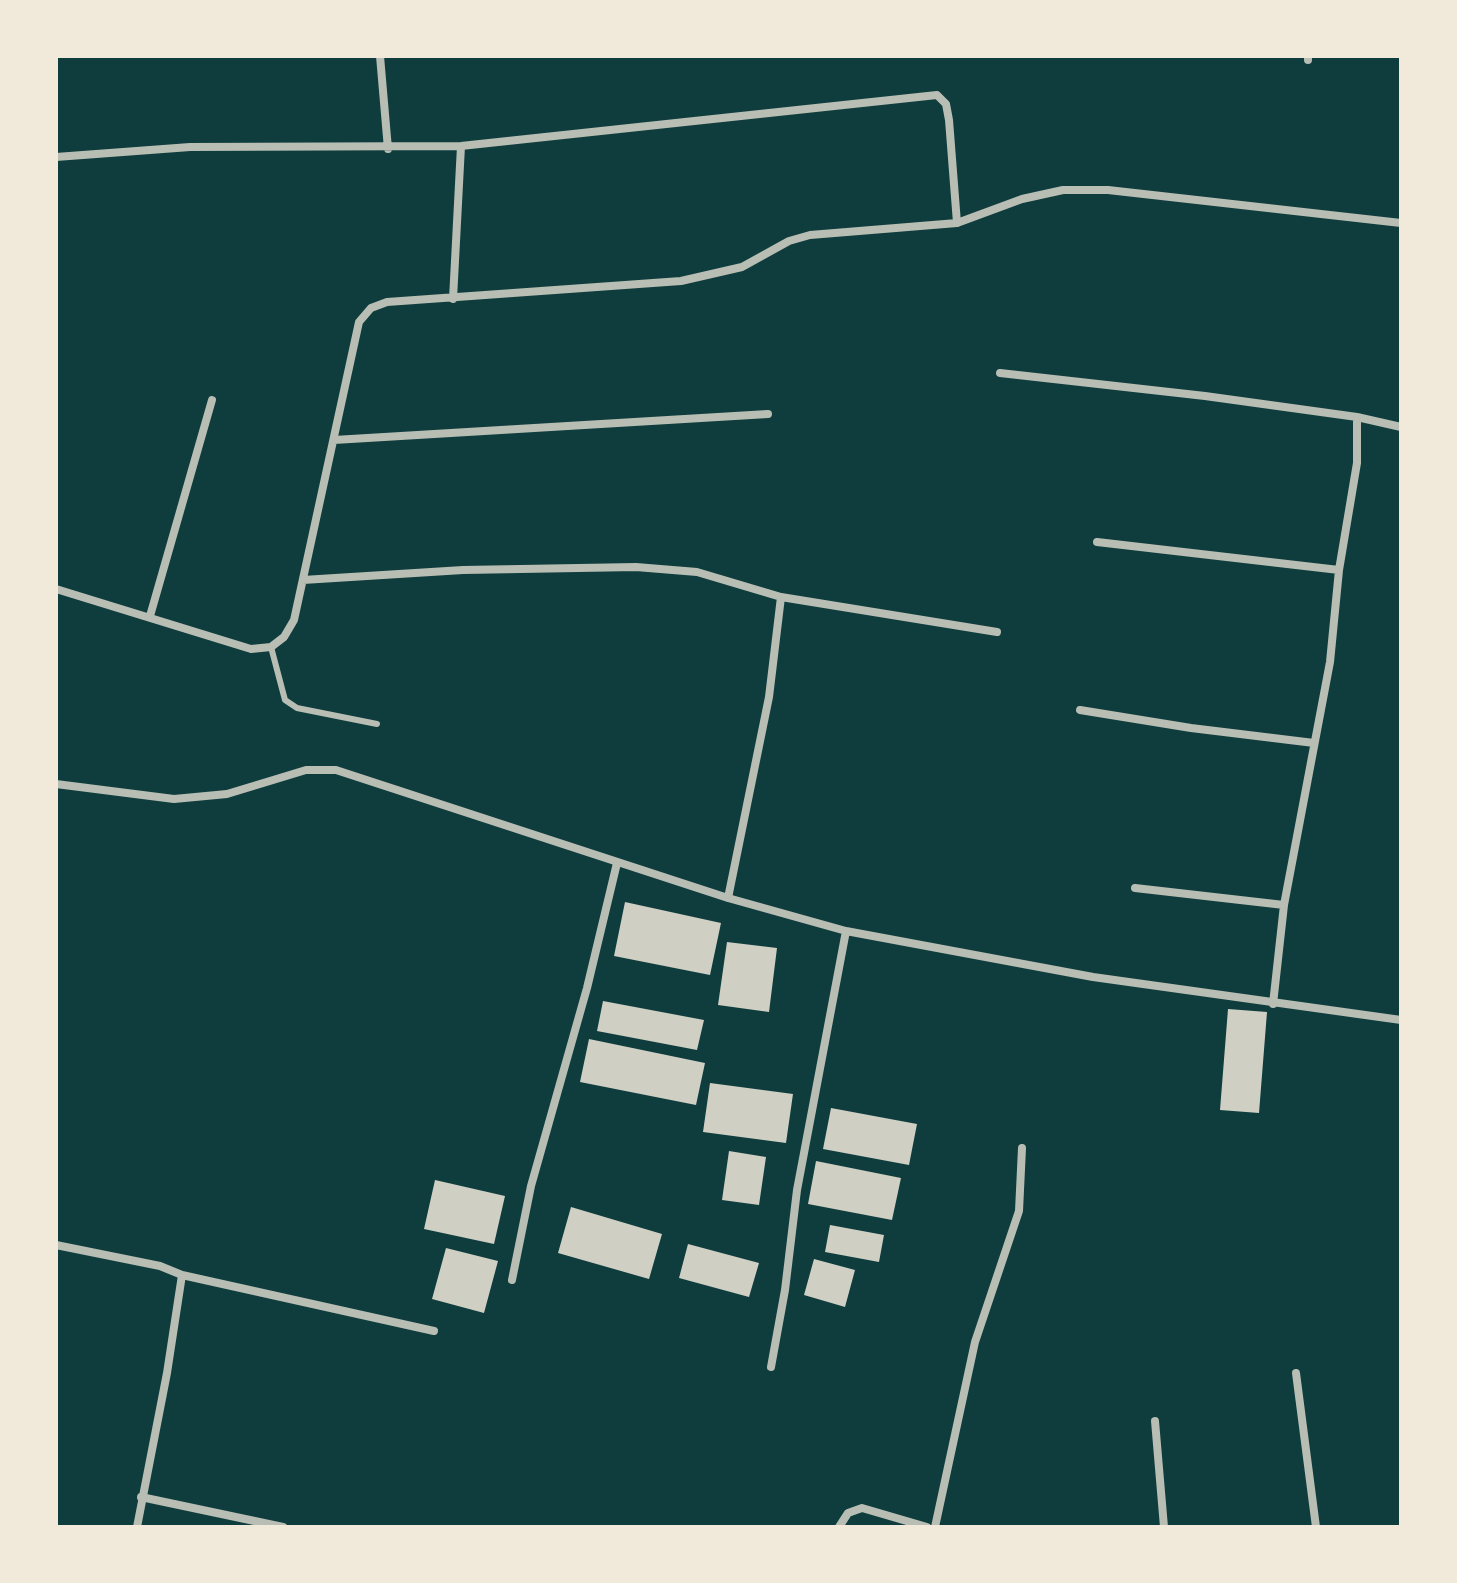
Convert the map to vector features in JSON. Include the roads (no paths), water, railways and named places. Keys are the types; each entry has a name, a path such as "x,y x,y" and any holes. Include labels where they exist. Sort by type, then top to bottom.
{"street":[{"path":"380,56 388,149"},
{"path":"56,157 190,147 388,149 461,146 937,95 946,104 949,120 957,223"},
{"path":"453,299 461,146"},
{"path":"56,589 150,616 231,645 251,649 271,647 284,637 294,620 359,322 371,308 387,302 681,281 742,267 789,241 810,235 957,223 1022,199 1063,190 1108,190 1401,223"},
{"path":"1000,373 1357,417 1401,427"},
{"path":"150,616 212,400"},
{"path":"334,440 768,414"},
{"path":"1273,1004 1284,905 1330,662 1339,570 1357,463 1357,417"},
{"path":"1097,542 1339,570"},
{"path":"303,580 463,570 636,567 697,572 766,590 781,597 997,632"},
{"path":"728,898 769,697 781,597"},
{"path":"1080,710 1314,743"},
{"path":"56,784 174,799 227,794 306,770 336,770 617,863 846,931 1093,977 1401,1020"},
{"path":"512,1280 528,1199 587,988 617,863"},
{"path":"1135,888 1284,905"},
{"path":"771,1367 800,1175 846,931"},
{"path":"935,1527 975,1342 1019,1211 1022,1148"},
{"path":"56,1245 160,1266 182,1275 434,1331"},
{"path":"137,1527 167,1373 182,1275"},
{"path":"1296,1373 1316,1527"},
{"path":"1155,1421 1164,1527"},
{"path":"141,1497 283,1527"},
{"path":"839,1527 848,1513 862,1508 927,1527"}],"lane":[{"path":"271,647 285,700 297,708 377,724"}]}
